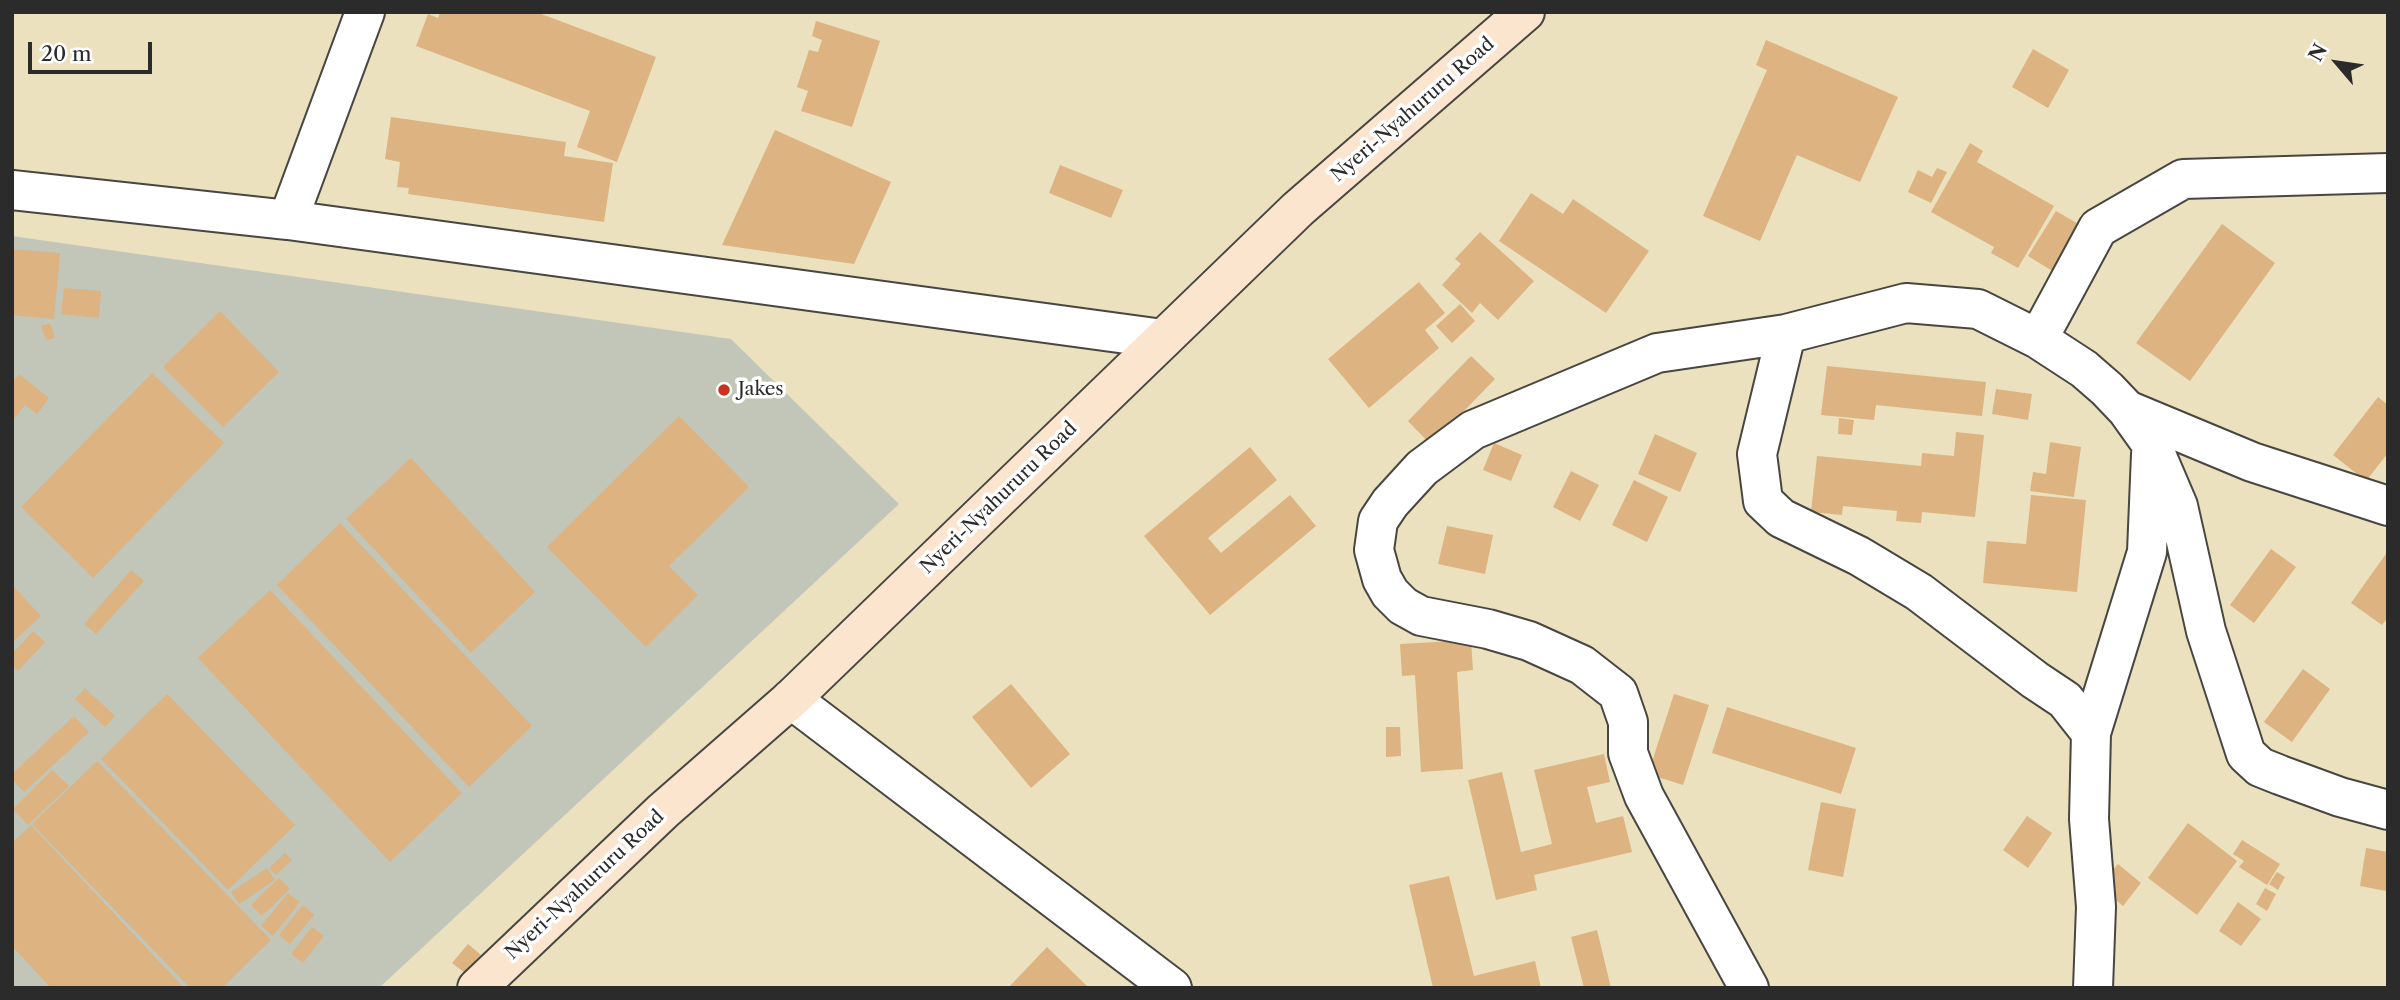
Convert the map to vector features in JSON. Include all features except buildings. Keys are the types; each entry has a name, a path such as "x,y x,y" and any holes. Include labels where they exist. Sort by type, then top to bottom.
{"main road":[{"name":"Nyeri-Nyahururu Road","path":"477,988 663,811 791,699 1298,209 1525,12"}],"street":[{"path":"288,220 365,12"},
{"path":"2038,339 2098,228 2182,179 2388,173"},
{"path":"12,190 288,220 1163,339"},
{"path":"1749,988 1644,796 1628,753 1628,722 1618,693 1582,665 1529,641 1488,629 1422,616 1403,606 1390,593 1382,579 1374,550 1378,521 1391,503 1422,468 1473,430 1657,354 1786,334 1906,303 1978,309 2038,339 2084,369 2127,410 2152,445 2178,506 2206,631 2246,754 2260,767 2280,775 2340,797 2388,810"},
{"path":"1786,334 1757,454 1763,501 1781,518 1859,555 1919,592 2065,700 2091,733"},
{"path":"2127,410 2252,462 2388,506"},
{"path":"2093,988 2096,907 2089,819 2091,733 2147,552 2152,445"},
{"path":"791,699 1172,988"}],"shaded area":[{"path":"12,236 731,339 899,504 379,988 12,988"}],"place":[{"name":"Jakes","path":"724,390"}]}
